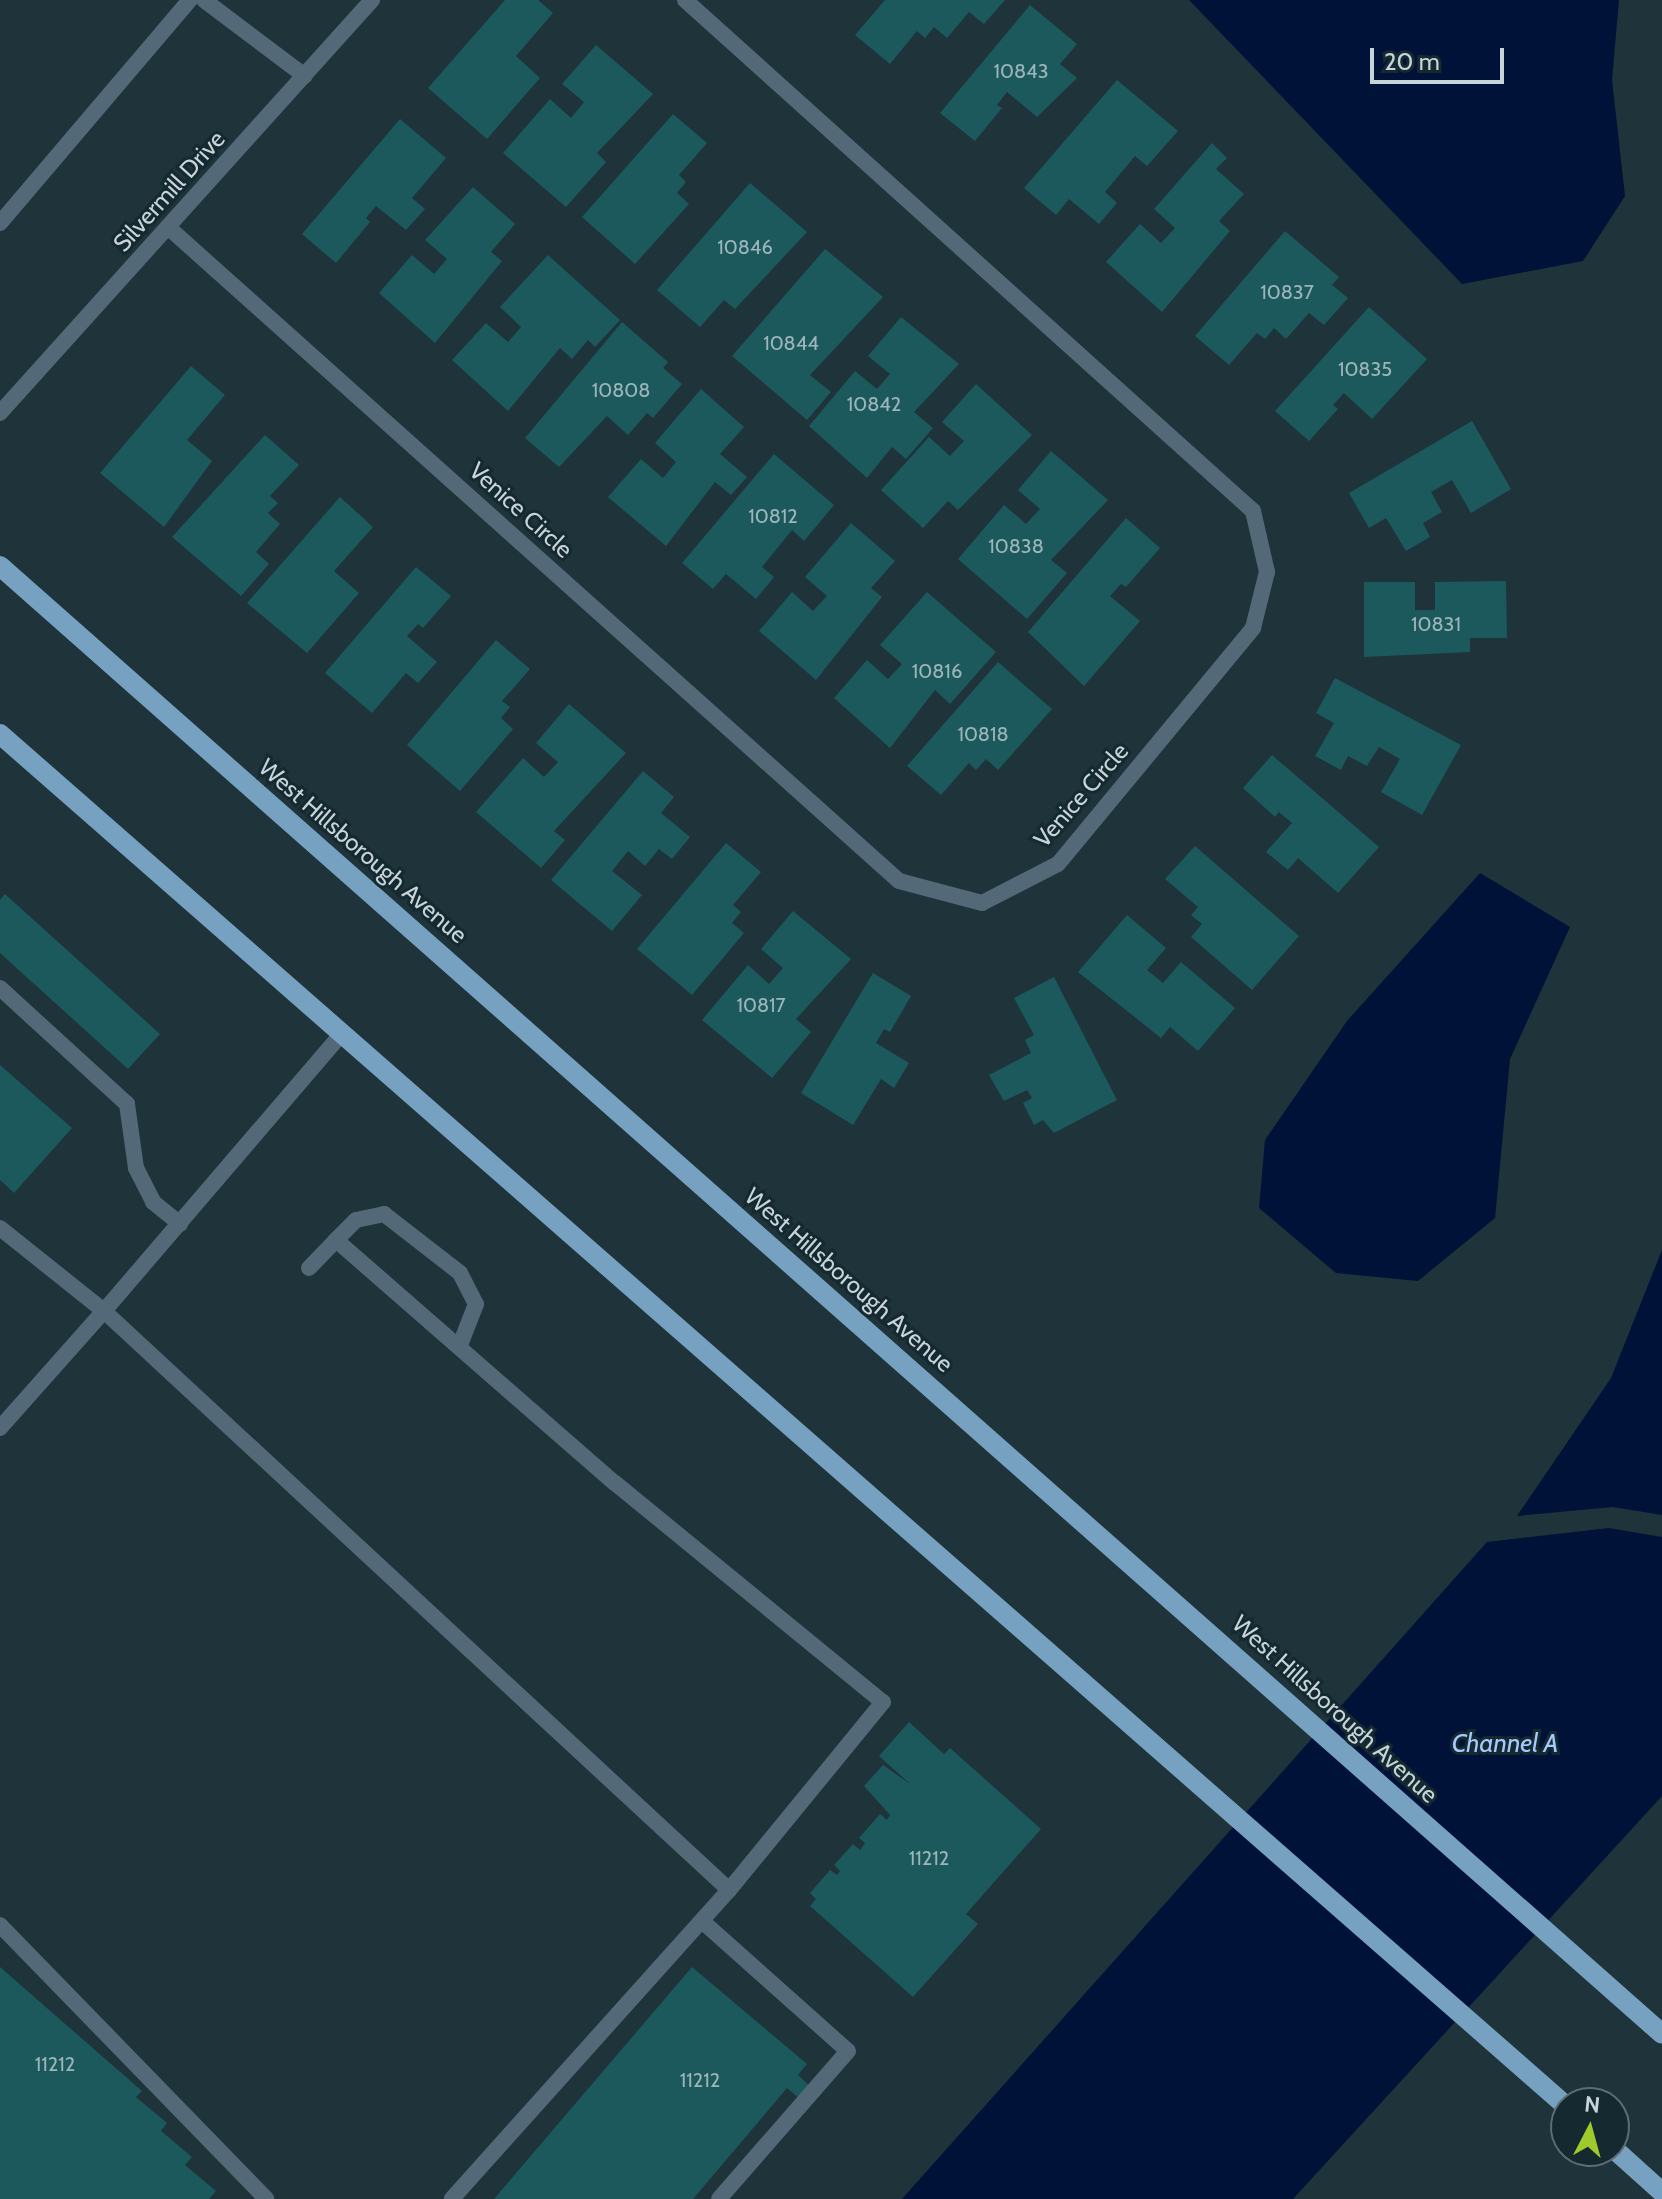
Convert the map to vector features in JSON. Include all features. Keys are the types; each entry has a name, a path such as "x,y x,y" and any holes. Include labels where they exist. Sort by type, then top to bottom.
{"main road":[{"name":"West Hillsborough Avenue","path":"0,566 1662,2034"},
{"path":"0,734 1550,2092"},
{"path":"1630,2163 1662,2192"}],"street":[{"path":"0,223 190,0"},
{"path":"204,0 305,76"},
{"name":"Silvermill Drive","path":"0,413 372,0"},
{"name":"Venice Circle","path":"169,228 899,881 982,903 1058,864 1253,628 1267,572 1253,511 685,0"},
{"path":"0,988 127,1104 136,1168 153,1202 180,1224"},
{"path":"0,1428 180,1224 342,1033"},
{"path":"309,1268 356,1220 384,1214 449,1264 470,1286 476,1304 460,1345"},
{"path":"1,1231 104,1311 729,1890"},
{"path":"336,1240 615,1483 883,1702 729,1890 452,2199"},
{"path":"702,1921 848,2051 719,2199"},
{"path":"0,1925 266,2199"}],"water":[{"path":"1189,0 1619,0 1612,80 1625,196 1583,261 1462,284"},
{"path":"1480,873 1570,927 1510,1059 1495,1218 1418,1281 1336,1273 1259,1208 1265,1140 1347,1021"},
{"path":"1662,1250 1662,1515 1613,1507 1517,1516 1611,1378"},
{"name":"Channel A","path":"1609,1528 1662,1537 1662,1796 1293,2199 902,2199 1487,1542"}],"building":[{"path":"505,0 538,0 553,13 516,56 540,78 487,139 428,88"},
{"path":"885,0 1005,0 984,24 969,12 947,38 934,27 925,38 917,31 890,64 855,35"},
{"path":"1030,5 1077,44 1060,64 1077,78 1037,117 1007,92 997,105 1002,108 975,141 940,113"},
{"path":"596,45 653,94 597,153 606,162 566,207 503,153 550,99 571,118 584,102 562,84"},
{"path":"1117,80 1178,131 1147,166 1135,156 1105,192 1117,203 1099,224 1069,199 1056,215 1024,188"},
{"path":"673,114 707,143 679,175 686,182 677,193 689,204 635,264 582,217"},
{"path":"400,119 446,158 412,198 425,209 406,230 376,206 366,218 370,222 336,263 302,234"},
{"path":"1212,143 1227,158 1216,169 1244,194 1219,221 1230,231 1162,312 1106,262 1140,224 1161,243 1175,228 1154,209"},
{"path":"750,183 807,232 735,309 724,300 700,327 657,290"},
{"path":"473,187 515,224 491,252 502,261 435,343 379,293 412,255 434,274 447,259 425,240"},
{"path":"1285,231 1339,277 1332,285 1348,298 1324,325 1309,313 1286,339 1274,328 1265,339 1257,333 1229,365 1195,336"},
{"path":"825,249 883,297 810,375 831,392 807,420 732,356"},
{"path":"548,255 620,320 595,347 588,340 572,359 560,348 508,411 452,360 486,323 508,342 521,327 500,307"},
{"path":"1369,307 1427,359 1372,419 1344,393 1333,405 1338,409 1309,441 1275,411"},
{"path":"901,317 959,364 914,412 933,428 906,459 892,447 867,478 809,426 855,371 877,389 890,374 868,356"},
{"path":"622,322 668,362 663,368 682,384 653,418 647,413 628,435 607,416 559,467 525,438"},
{"path":"191,366 225,395 187,440 212,461 164,527 100,473"},
{"path":"976,384 1032,435 958,510 948,501 923,528 881,490 929,437 950,456 964,441 942,422"},
{"path":"701,389 744,427 720,454 747,477 731,495 715,482 666,546 608,497 641,459 663,478 676,462 655,443"},
{"path":"1472,421 1511,489 1471,513 1452,480 1431,492 1442,512 1423,523 1430,537 1406,551 1386,518 1369,528 1349,493"},
{"path":"265,435 299,465 270,496 278,503 268,513 280,524 256,552 269,564 241,596 172,537"},
{"path":"1051,451 1108,500 1051,560 1067,573 1027,619 958,559 1004,505 1026,524 1040,509 1018,490"},
{"path":"774,454 834,505 804,541 792,530 762,567 774,577 756,599 726,574 713,589 682,563"},
{"path":"340,497 373,527 334,571 359,593 307,653 247,603"},
{"path":"1126,518 1160,548 1126,587 1121,584 1110,596 1140,621 1084,686 1028,632"},
{"path":"851,523 895,561 871,588 882,597 816,680 759,631 792,592 813,611 827,596 805,577"},
{"path":"416,567 451,596 423,628 418,624 407,636 437,662 418,683 406,673 372,713 325,673"},
{"path":"1506,581 1507,638 1470,638 1470,652 1364,657 1364,582 1415,582 1415,610 1435,610 1435,582"},
{"path":"927,592 996,652 950,704 935,690 890,748 834,698 867,660 888,679 902,664 880,645"},
{"path":"496,640 530,669 502,701 510,707 501,718 513,729 460,791 407,745"},
{"path":"998,662 1052,709 998,770 986,759 976,770 969,763 941,795 907,766"},
{"path":"1335,678 1461,745 1422,815 1381,792 1400,759 1379,747 1367,766 1348,756 1341,770 1315,756 1334,723 1316,713"},
{"path":"569,704 626,753 554,831 565,840 541,868 476,812 523,758 544,777 558,762 536,743"},
{"path":"1272,755 1379,847 1338,893 1298,858 1288,870 1266,852 1292,823 1279,812 1275,817 1243,788"},
{"path":"643,771 674,797 661,813 690,837 672,859 659,849 645,866 628,851 612,871 642,895 612,931 551,880"},
{"path":"726,843 761,872 733,905 741,912 732,923 744,933 692,995 637,949"},
{"path":"1195,846 1299,936 1252,990 1191,937 1202,924 1191,915 1198,907 1165,879"},
{"path":"5,894 160,1034 128,1069 0,953 0,900"},
{"path":"793,911 851,959 796,1019 811,1032 772,1078 702,1020 748,965 769,984 783,968 761,949"},
{"path":"1127,915 1166,948 1147,970 1163,983 1181,962 1235,1008 1198,1051 1170,1027 1161,1038 1078,972"},
{"path":"873,973 911,996 890,1032 884,1029 876,1043 909,1063 894,1088 881,1079 853,1125 801,1093"},
{"path":"1054,977 1117,1100 1054,1133 1043,1120 1034,1125 1023,1103 1032,1098 1027,1090 1004,1101 989,1075 1031,1053 1025,1040 1034,1035 1014,998"},
{"path":"0,1065 72,1128 14,1193 0,1180"},
{"path":"909,1722 944,1754 950,1748 1041,1829 966,1914 978,1924 913,1997 810,1906 816,1899 810,1893 830,1870 837,1875 840,1871 834,1865 853,1844 860,1850 865,1843 859,1838 880,1814 887,1820 890,1815 864,1786 883,1765 910,1784 879,1756"},
{"path":"0,1967 142,2091 136,2097 167,2123 161,2131 192,2157 185,2165 216,2191 209,2199 0,2199"},
{"path":"692,1967 807,2064 798,2075 810,2086 800,2099 787,2088 693,2199 494,2199"}]}
